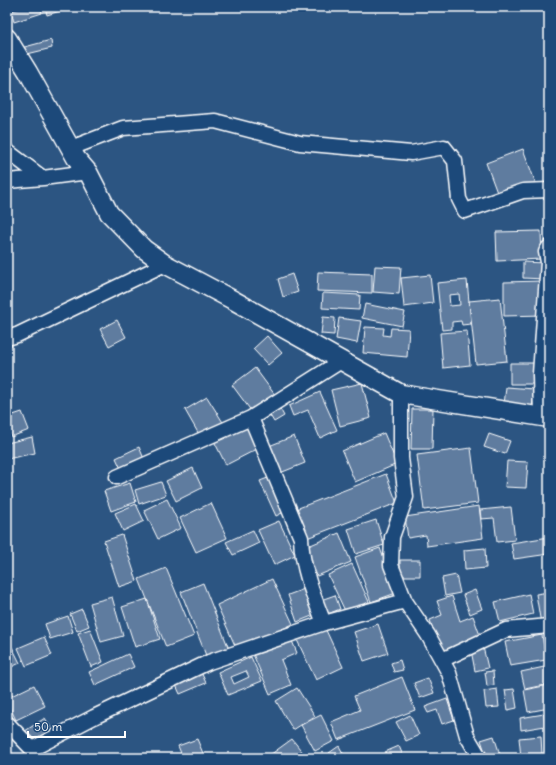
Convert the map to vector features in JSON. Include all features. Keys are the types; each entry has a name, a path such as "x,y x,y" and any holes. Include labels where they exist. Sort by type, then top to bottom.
{"street":[{"path":"7,38 28,72 76,158 88,172 109,213 144,248 165,264 233,300 401,394 545,417 540,374 548,262 546,252 549,247"},
{"path":"71,148 123,128 215,120 300,143 411,153 444,147 455,161 459,200 465,211 523,192 549,190"},
{"path":"7,151 43,178"},
{"path":"7,181 88,172"},
{"path":"7,338 30,329 165,264"},
{"path":"117,477 251,418 341,361"},
{"path":"401,394 401,458 406,497 392,537 391,564 405,602 428,635 450,673 466,736 480,758"},
{"path":"251,418 301,538 301,554 310,588 324,623"},
{"path":"7,723 32,749 94,717 209,662 324,623 405,602"},
{"path":"442,660 506,630 549,626"}],"building":[{"path":"24,7 40,7 42,13 14,22 11,11"},
{"path":"45,7 70,7 70,8 47,15"},
{"path":"51,40 52,48 23,55 21,48"},
{"path":"523,149 536,184 499,198 486,163"},
{"path":"541,231 542,259 497,261 496,232"},
{"path":"523,262 545,263 545,279 523,278"},
{"path":"375,266 401,267 399,294 373,292"},
{"path":"318,272 372,274 372,293 317,291"},
{"path":"292,274 298,292 283,297 278,279"},
{"path":"430,275 433,303 404,307 401,278"},
{"path":"467,280 471,324 462,325 461,321 452,322 452,329 442,330 437,283","holes":["459,294 460,305 450,306 449,295"]},
{"path":"542,281 543,315 504,316 504,282"},
{"path":"323,293 360,295 359,310 322,308"},
{"path":"500,298 507,361 476,364 469,301"},
{"path":"365,304 405,312 402,326 362,318"},
{"path":"323,317 335,318 334,335 321,334"},
{"path":"339,318 361,321 357,343 336,339"},
{"path":"117,320 126,337 109,346 100,329"},
{"path":"365,327 384,328 383,335 390,336 391,328 409,329 407,357 363,353"},
{"path":"467,331 470,365 443,368 440,333"},
{"path":"267,336 282,353 268,365 253,349"},
{"path":"549,351 549,401 544,400"},
{"path":"510,363 535,363 535,384 510,384"},
{"path":"255,368 275,395 252,412 232,385"},
{"path":"362,383 371,418 340,426 331,390"},
{"path":"506,387 534,389 532,408 504,405"},
{"path":"320,392 337,430 320,438 308,410 293,416 289,406"},
{"path":"207,397 224,424 201,438 185,410"},
{"path":"278,405 284,416 274,422 268,412"},
{"path":"412,409 433,409 432,449 411,449"},
{"path":"22,412 29,430 11,437 7,425 7,417"},
{"path":"249,422 261,447 226,465 213,439"},
{"path":"384,433 397,464 355,482 342,451"},
{"path":"489,434 510,441 505,454 484,447"},
{"path":"294,436 305,463 280,473 269,446"},
{"path":"32,437 35,453 7,459 7,443"},
{"path":"139,447 145,461 122,471 116,458"},
{"path":"471,448 478,503 424,510 417,455"},
{"path":"507,461 528,462 526,488 505,487"},
{"path":"193,468 202,488 176,501 166,481"},
{"path":"386,474 397,503 307,538 296,509"},
{"path":"273,476 288,510 276,516 260,481"},
{"path":"161,482 166,495 139,504 135,490"},
{"path":"130,483 136,502 111,511 104,491"},
{"path":"167,499 181,528 158,539 144,510"},
{"path":"211,503 227,538 196,552 180,518"},
{"path":"136,504 144,521 123,531 115,513"},
{"path":"479,506 483,538 427,546 426,535 408,538 405,517"},
{"path":"511,507 515,540 497,542 494,518 481,519 480,510"},
{"path":"376,520 384,545 356,554 348,529"},
{"path":"279,521 295,555 274,565 258,530"},
{"path":"253,530 259,543 233,555 226,542"},
{"path":"339,533 351,562 317,576 306,547"},
{"path":"122,535 137,581 119,587 104,541"},
{"path":"549,537 549,554 514,559 511,543"},
{"path":"380,548 396,593 371,602 355,557"},
{"path":"485,548 486,568 465,570 464,550"},
{"path":"400,560 420,560 420,576 400,576"},
{"path":"352,564 369,602 346,613 328,575"},
{"path":"166,568 194,636 166,647 139,579"},
{"path":"456,575 460,593 445,596 442,578"},
{"path":"272,579 293,624 237,650 217,605"},
{"path":"203,583 229,649 207,658 181,592"},
{"path":"307,588 317,614 297,622 288,595"},
{"path":"475,590 482,609 470,614 463,595"},
{"path":"549,592 549,623 541,624 536,594"},
{"path":"529,594 533,614 500,622 495,602"},
{"path":"335,595 340,609 323,616 318,601"},
{"path":"452,596 460,621 473,616 481,638 441,653 430,620 442,615 437,601"},
{"path":"112,597 123,636 101,642 90,603"},
{"path":"147,599 160,639 135,647 122,607"},
{"path":"82,609 89,626 77,631 70,614"},
{"path":"68,616 73,632 50,639 45,624"},
{"path":"378,624 388,653 364,661 354,632"},
{"path":"325,628 343,667 316,680 297,640"},
{"path":"90,629 103,662 91,667 78,633"},
{"path":"542,635 546,660 510,666 505,642"},
{"path":"290,636 297,653 281,660 291,685 270,694 252,652"},
{"path":"44,637 52,655 26,666 18,648"},
{"path":"547,639 549,639 549,657"},
{"path":"12,647 20,663 7,669 7,650"},
{"path":"483,647 488,668 475,671 471,650"},
{"path":"128,654 134,667 95,685 89,672"},
{"path":"251,657 262,681 228,695 218,672","holes":["246,671 249,677 234,684 231,677"]},
{"path":"400,660 403,670 394,672 391,663"},
{"path":"549,666 549,684 525,689 521,672"},
{"path":"493,671 494,685 487,686 485,672"},
{"path":"201,672 206,683 180,694 175,683"},
{"path":"402,677 415,710 338,740 331,722 360,710 354,696"},
{"path":"428,678 434,693 420,698 414,683"},
{"path":"34,685 45,706 16,720 7,702 7,698"},
{"path":"549,685 549,708 528,712 524,690"},
{"path":"297,688 315,716 293,730 276,701"},
{"path":"497,689 499,707 486,708 484,691"},
{"path":"514,689 517,708 508,710 505,690"},
{"path":"447,699 454,720 442,724 437,710 428,713 425,707"},
{"path":"544,714 545,726 521,730 520,718"},
{"path":"321,715 334,741 315,751 301,725"},
{"path":"410,715 419,735 406,741 396,722"},
{"path":"45,718 53,731 33,744 25,731"},
{"path":"494,736 501,758 487,758 481,740"},
{"path":"541,736 542,755 521,757 519,738"},
{"path":"197,739 205,758 183,758 178,746"},
{"path":"292,739 304,754 298,758 272,758 270,755"},
{"path":"339,746 344,755 338,758 332,758 329,753"},
{"path":"399,746 404,758 388,758 385,752"}]}
